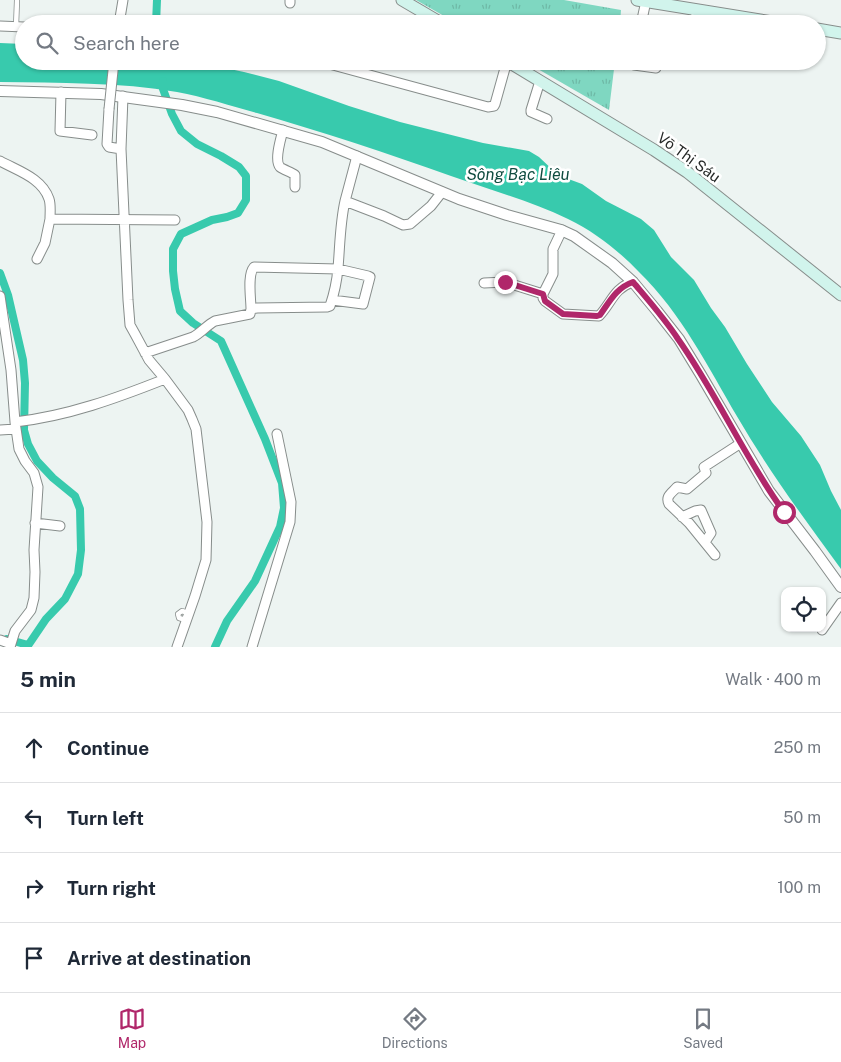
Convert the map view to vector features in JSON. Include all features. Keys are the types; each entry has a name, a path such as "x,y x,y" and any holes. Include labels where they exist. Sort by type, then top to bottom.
{"main road":[{"path":"402,0 428,15"},
{"path":"641,1 658,2 722,15"},
{"path":"826,30 841,33"},
{"name":"Võ Thị Sáu","path":"522,70 687,172 841,295"}],"street":[{"path":"120,15 123,0"},
{"path":"641,1 641,15"},
{"path":"696,15 697,10"},
{"path":"0,26 15,27"},
{"path":"113,70 107,144 109,147 121,149"},
{"path":"351,70 488,107 495,104 504,70"},
{"path":"540,81 531,112 547,119"},
{"path":"0,91 123,96 217,112 322,142 459,199 562,230 574,236 612,263 633,282 658,311 701,375 769,491 841,587"},
{"path":"61,92 60,132 92,135"},
{"path":"123,96 121,149 130,325 149,360 188,410 196,429 207,522 205,566 177,647"},
{"path":"283,130 278,149 278,163 281,167 295,175 295,187"},
{"path":"251,309 327,308 330,306 338,269 342,212 357,156"},
{"path":"0,161 37,181 42,186 48,199 50,219 45,242 37,259"},
{"path":"345,201 406,225 410,224 431,206 442,192"},
{"path":"50,219 175,220"},
{"path":"562,230 552,249 552,274 543,294 545,301 563,314 599,316 619,290 624,285 633,282"},
{"path":"145,353 193,337 215,321 248,315 251,309 250,275 254,267 338,269 370,277 363,304 332,300"},
{"path":"484,283 505,282 543,294"},
{"path":"0,296 20,423 21,452 37,483 34,598 31,610 12,641 0,640"},
{"path":"0,430 20,423 91,406 165,379"},
{"path":"252,647 290,522 291,502 276,434"},
{"path":"715,555 689,523 669,504 667,497 677,487 687,489 706,473 704,467 741,443"},
{"path":"682,517 695,510 701,510 711,533 705,542"},
{"path":"35,522 60,526"},
{"path":"826,624 841,603"}],"lane":[{"path":"17,0 19,15"}],"green space":[{"path":"416,0 564,0 621,10 621,15 442,15"},
{"path":"540,70 614,70 609,110"}],"water":[{"name":"Sông Bạc Liêu","path":"0,43 15,44 15,70 235,70 279,81 400,122 483,143 529,151 539,157 557,174 582,184 606,201 641,219 654,230 671,257 694,280 772,402 801,436 820,465 841,510 841,569 762,457 705,360 668,305 623,257 588,230 540,207 403,159 197,96 155,89 111,85 0,82"}],"waterway":[{"path":"156,15 157,0"},
{"path":"163,81 163,89 172,114 181,131 197,144 239,167 246,176 246,200 238,213 212,220 181,234 173,249 175,289 180,311 193,323 221,341 265,439 282,483 284,508 280,527 255,581 227,621 215,647"},
{"path":"0,273 8,295 23,360 25,383 24,430 28,444 37,461 53,478 75,496 80,509 81,550 78,574 65,599 46,619 27,647"},
{"path":"7,639 28,645"}],"route":[{"path":"505,282 543,294 545,301 563,314 599,316 624,285 633,282 658,311 679,340 769,491 784,512"}]}
